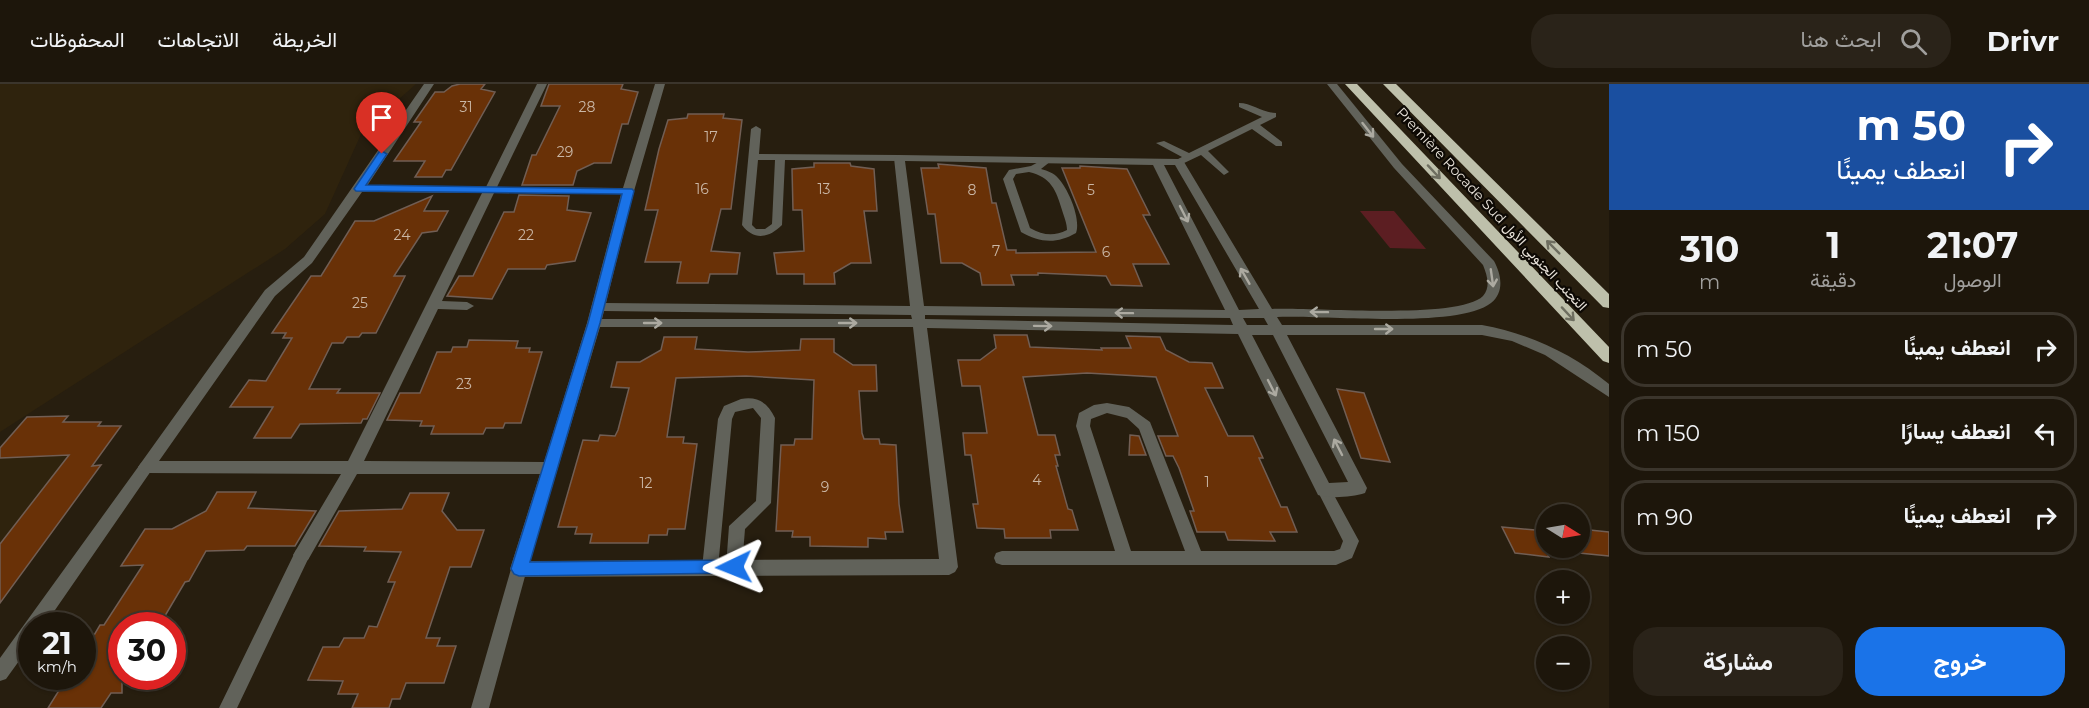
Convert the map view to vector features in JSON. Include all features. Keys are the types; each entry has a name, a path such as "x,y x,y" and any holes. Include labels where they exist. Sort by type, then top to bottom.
{"highway":[{"name":"Première Rocade Sud التجنب الجنوبي الأول","path":"1351,84 1609,357"},
{"name":"Première Rocade Sud التجنب الجنوبي الأول","path":"1389,84 1609,303"}],"street":[{"path":"146,466 270,293 308,260 359,189 429,84"},
{"path":"302,555 353,467 542,84"},
{"path":"660,84 628,191 594,323 519,569 950,567 917,317 899,158 1157,162 1184,160 1278,330 1359,488 1324,490 1157,162"},
{"path":"594,323 917,317 1452,313 1486,301 1493,290 1495,278 1490,264 1398,166 1332,84"},
{"path":"359,189 628,191"},
{"path":"432,305 467,306"},
{"path":"598,308 917,317 1243,330 1467,329 1499,332 1555,353 1609,392"},
{"path":"146,466 548,468"}],"lane":[{"path":"1161,143 1184,160 1271,116 1242,105"},
{"path":"1253,125 1279,144"},
{"path":"756,129 747,225 753,232 761,234 777,225 780,157"},
{"path":"1202,152 1224,172"},
{"path":"753,157 899,158"},
{"path":"1029,169 1045,171 1055,178 1072,223 1072,231 1065,236 1056,239 1043,238 1025,230 1008,179 1012,172 1042,165 1046,161"},
{"path":"710,568 725,419 729,409 749,402 765,411 768,418 763,503 737,526 734,567"},
{"path":"1125,558 1083,426 1084,417 1092,410 1103,408 1125,411 1137,417 1145,426 1195,557"},
{"path":"44,612 146,466"},
{"path":"1002,558 1336,558 1346,553 1351,541 1324,490"},
{"path":"228,708 302,555"},
{"path":"480,708 519,569"},
{"path":"0,673 18,648"}],"shaded area":[{"path":"0,84 416,84 362,132 325,214 285,249 0,432"},
{"path":"1360,211 1394,211 1426,249 1390,248"},
{"path":"68,416 64,422 101,422 99,426 121,426 92,465 101,465 0,603 0,453 9,441 6,441 27,417"}],"building":[{"path":"460,84 485,84 481,89 495,92 451,170 446,170 442,177 415,177 425,161 394,161 421,122 414,122 435,92 444,92"},
{"path":"549,84 623,84 621,89 638,92 628,124 622,124 611,163 594,163 577,171 573,185 522,185 532,155 536,155 560,106 541,106"},
{"path":"688,114 724,114 723,118 742,120 731,209 721,209 711,251 740,253 737,274 710,274 708,283 677,283 681,262 645,262 658,210 645,210 659,149 668,120 687,118"},
{"path":"814,163 850,163 851,166 874,169 877,211 864,211 871,263 851,263 834,273 835,284 804,284 804,274 777,274 774,253 804,251 802,210 793,210 792,169 814,167"},
{"path":"938,164 986,168 992,203 996,203 1007,250 1016,250 1016,253 1096,252 1062,168 1080,168 1080,166 1127,169 1150,215 1143,215 1169,264 1133,264 1142,286 1111,285 1106,276 1038,273 1038,275 1011,275 1014,285 982,285 980,273 962,263 941,263 935,214 928,214 921,168 939,168"},
{"path":"519,195 569,196 567,210 591,213 575,261 547,265 545,269 508,269 492,299 447,296 459,276 473,276 504,212 514,212"},
{"path":"432,196 424,211 448,211 437,231 422,233 394,276 405,276 376,333 362,333 359,337 347,337 343,343 332,343 309,389 340,389 337,393 380,393 367,419 363,419 361,423 300,424 291,438 254,438 273,407 230,407 249,380 266,381 292,338 283,338 286,333 272,333 311,276 321,276 355,221 374,221"},
{"path":"994,335 1027,335 1030,347 1102,350 1101,348 1131,348 1126,336 1160,337 1166,350 1189,362 1212,363 1223,388 1205,388 1228,436 1253,436 1263,458 1259,458 1281,507 1287,507 1297,532 1270,532 1275,541 1228,540 1225,532 1197,532 1190,511 1194,511 1179,468 1173,456 1166,456 1158,436 1178,436 1156,377 1087,373 1023,377 1038,435 1055,435 1060,455 1055,455 1058,466 1056,466 1068,509 1072,510 1078,530 1050,530 1051,538 1005,538 1004,529 977,528 973,504 978,504 971,455 965,455 963,433 987,433 980,386 962,386 958,360 980,360 996,348"},
{"path":"664,337 697,337 695,349 748,352 800,350 801,339 834,339 834,352 853,365 876,365 877,391 859,391 862,433 864,439 879,439 880,444 896,445 903,532 885,532 886,539 868,538 868,547 810,546 810,537 792,537 793,531 776,531 781,445 794,445 795,439 812,439 814,380 746,376 676,378 667,437 684,437 683,443 697,444 685,529 668,529 667,535 649,535 648,543 590,543 592,534 575,534 577,527 558,527 583,440 598,441 600,435 615,436 618,430 629,388 611,387 617,362 640,362 661,350"},
{"path":"469,340 518,341 516,348 530,348 529,352 542,352 521,423 505,423 503,428 486,428 483,434 431,434 434,426 420,426 422,421 387,420 400,393 420,393 437,352 451,352 453,347 467,347"},
{"path":"1337,389 1364,393 1390,462 1361,458"},
{"path":"68,416 63,422 101,422 98,426 121,426 92,466 101,465 0,603 0,544 69,455 0,458 0,448 27,417"},
{"path":"1130,435 1139,436 1146,455 1129,455"},
{"path":"217,492 256,492 248,508 316,511 295,546 247,546 244,550 206,551 167,612 112,612 143,565 121,566 145,529 172,529 206,511"},
{"path":"410,493 449,493 442,511 457,530 484,530 471,567 450,567 426,638 440,638 437,646 456,646 444,683 406,683 400,699 392,699 389,708 352,708 358,694 338,694 343,681 308,680 323,647 339,647 344,638 364,638 369,626 377,627 395,582 388,582 401,552 364,551 366,547 319,546 339,511 402,509"},
{"path":"1502,527 1535,530 1536,555 1515,553"},
{"path":"1590,530 1609,532 1609,556 1590,554"},
{"path":"108,619 108,690 122,690 122,693 111,693 101,708 48,708 59,690 96,690 96,632 100,625 104,625"}],"route":[{"path":"382,154 359,189 628,191 594,323 519,569 734,567"}]}
